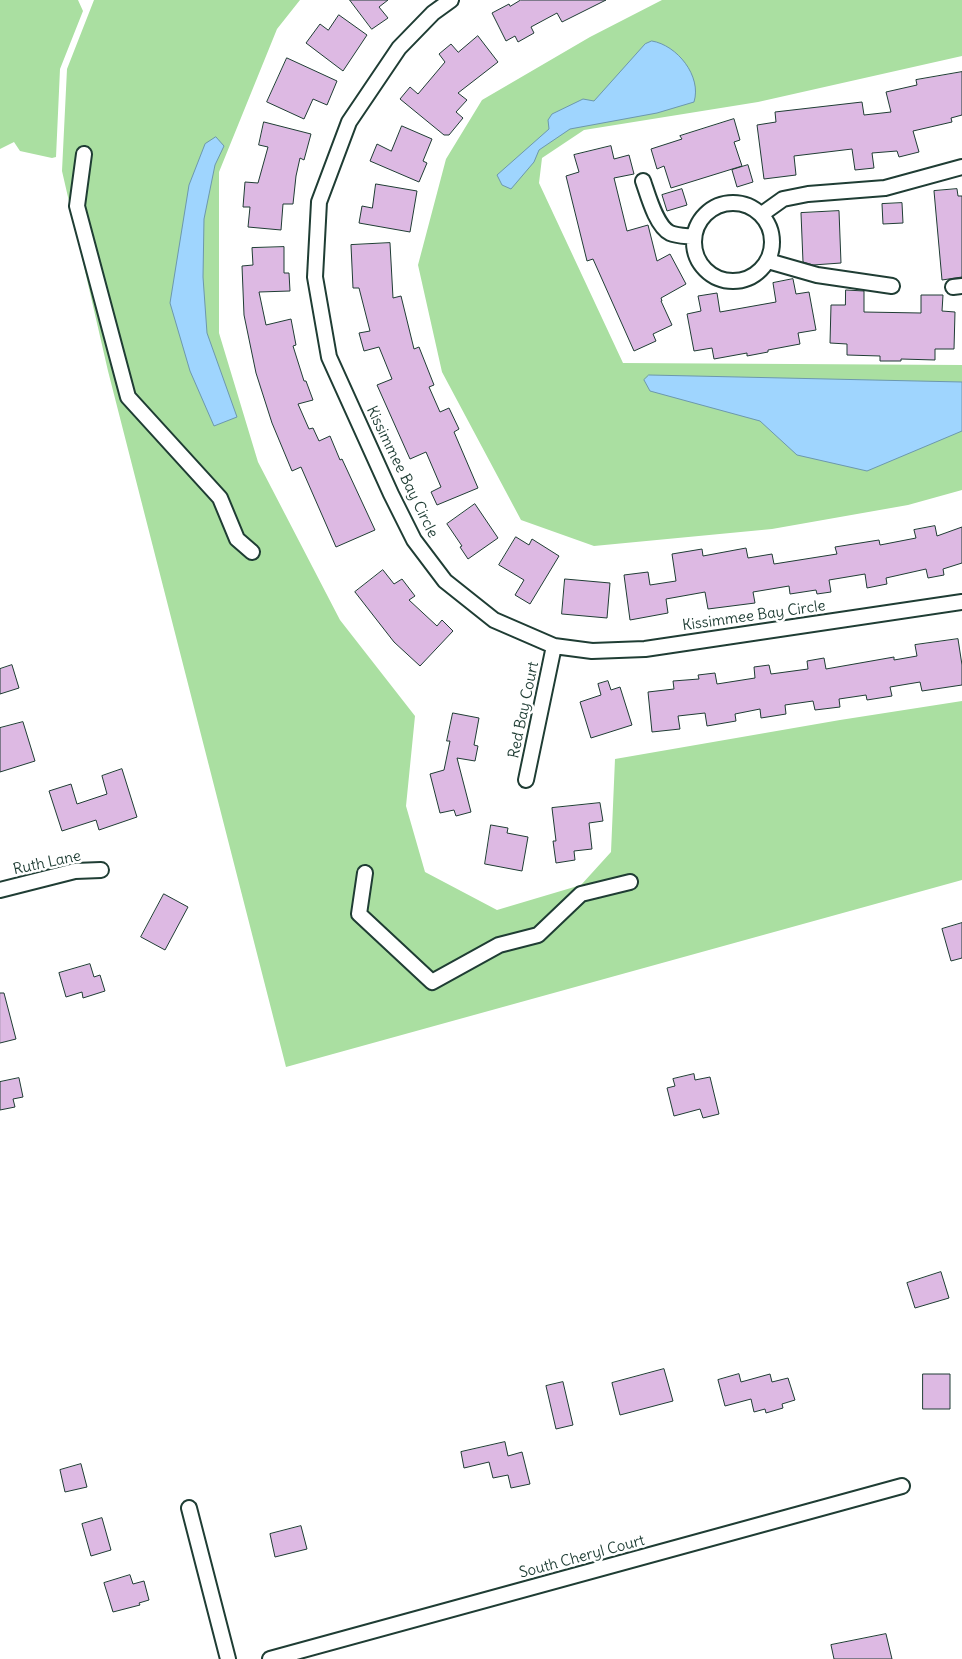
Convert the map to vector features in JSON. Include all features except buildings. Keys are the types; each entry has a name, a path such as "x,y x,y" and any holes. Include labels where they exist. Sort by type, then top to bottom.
{"street":[{"name":"Kissimmee Bay Circle","path":"451,0 433,13 399,48 349,122 319,202 315,278 329,357 414,540 445,581 494,620 554,646 592,651 646,648 962,602"},
{"path":"84,154 77,206 128,397 220,498 237,539 252,552"},
{"path":"762,214 783,199 808,194 885,188 962,167"},
{"path":"643,181 658,219 666,230 670,233 694,237"},
{"path":"739,202 751,206 762,214 769,224 773,237 768,261 760,272 748,279 735,282 721,280 709,274 700,263 695,251 694,237 698,225 705,214 715,207 739,202"},
{"path":"768,261 817,275 892,286"},
{"name":"Red Bay Court","path":"526,780 554,646"},
{"name":"Ruth Lane","path":"0,890 75,871 101,870"},
{"path":"365,873 359,914 432,982 499,945 538,935 581,894 630,882"},
{"name":"South Cheryl Court","path":"270,1659 902,1486"},
{"path":"189,1508 228,1659"}],"green space":[{"path":"0,0 78,0 83,11 60,69 56,157 52,158 20,151 14,142 0,149"},
{"path":"94,0 300,0 277,29 219,172 219,333 258,462 340,620 415,716 406,806 425,872 497,910 581,885 611,852 615,759 962,701 962,880 286,1067 108,371 62,171 67,69"},
{"path":"662,0 962,0 962,56 758,102 584,130 542,158 539,183 623,363 962,365 962,490 908,505 772,529 594,546 521,520 442,372 418,265 446,159 482,100 590,37"}],"water":[{"path":"652,41 670,49 685,63 691,72 694,82 696,92 694,102 657,113 570,129 539,150 534,162 511,189 502,185 497,175 549,129 548,120 552,114 583,99 594,101 645,44"},
{"path":"216,137 224,146 215,165 204,219 203,277 207,333 237,417 214,426 190,371 170,303 189,185 205,144"},
{"path":"649,375 962,382 962,431 867,471 797,455 760,421 650,391 644,380"}]}
